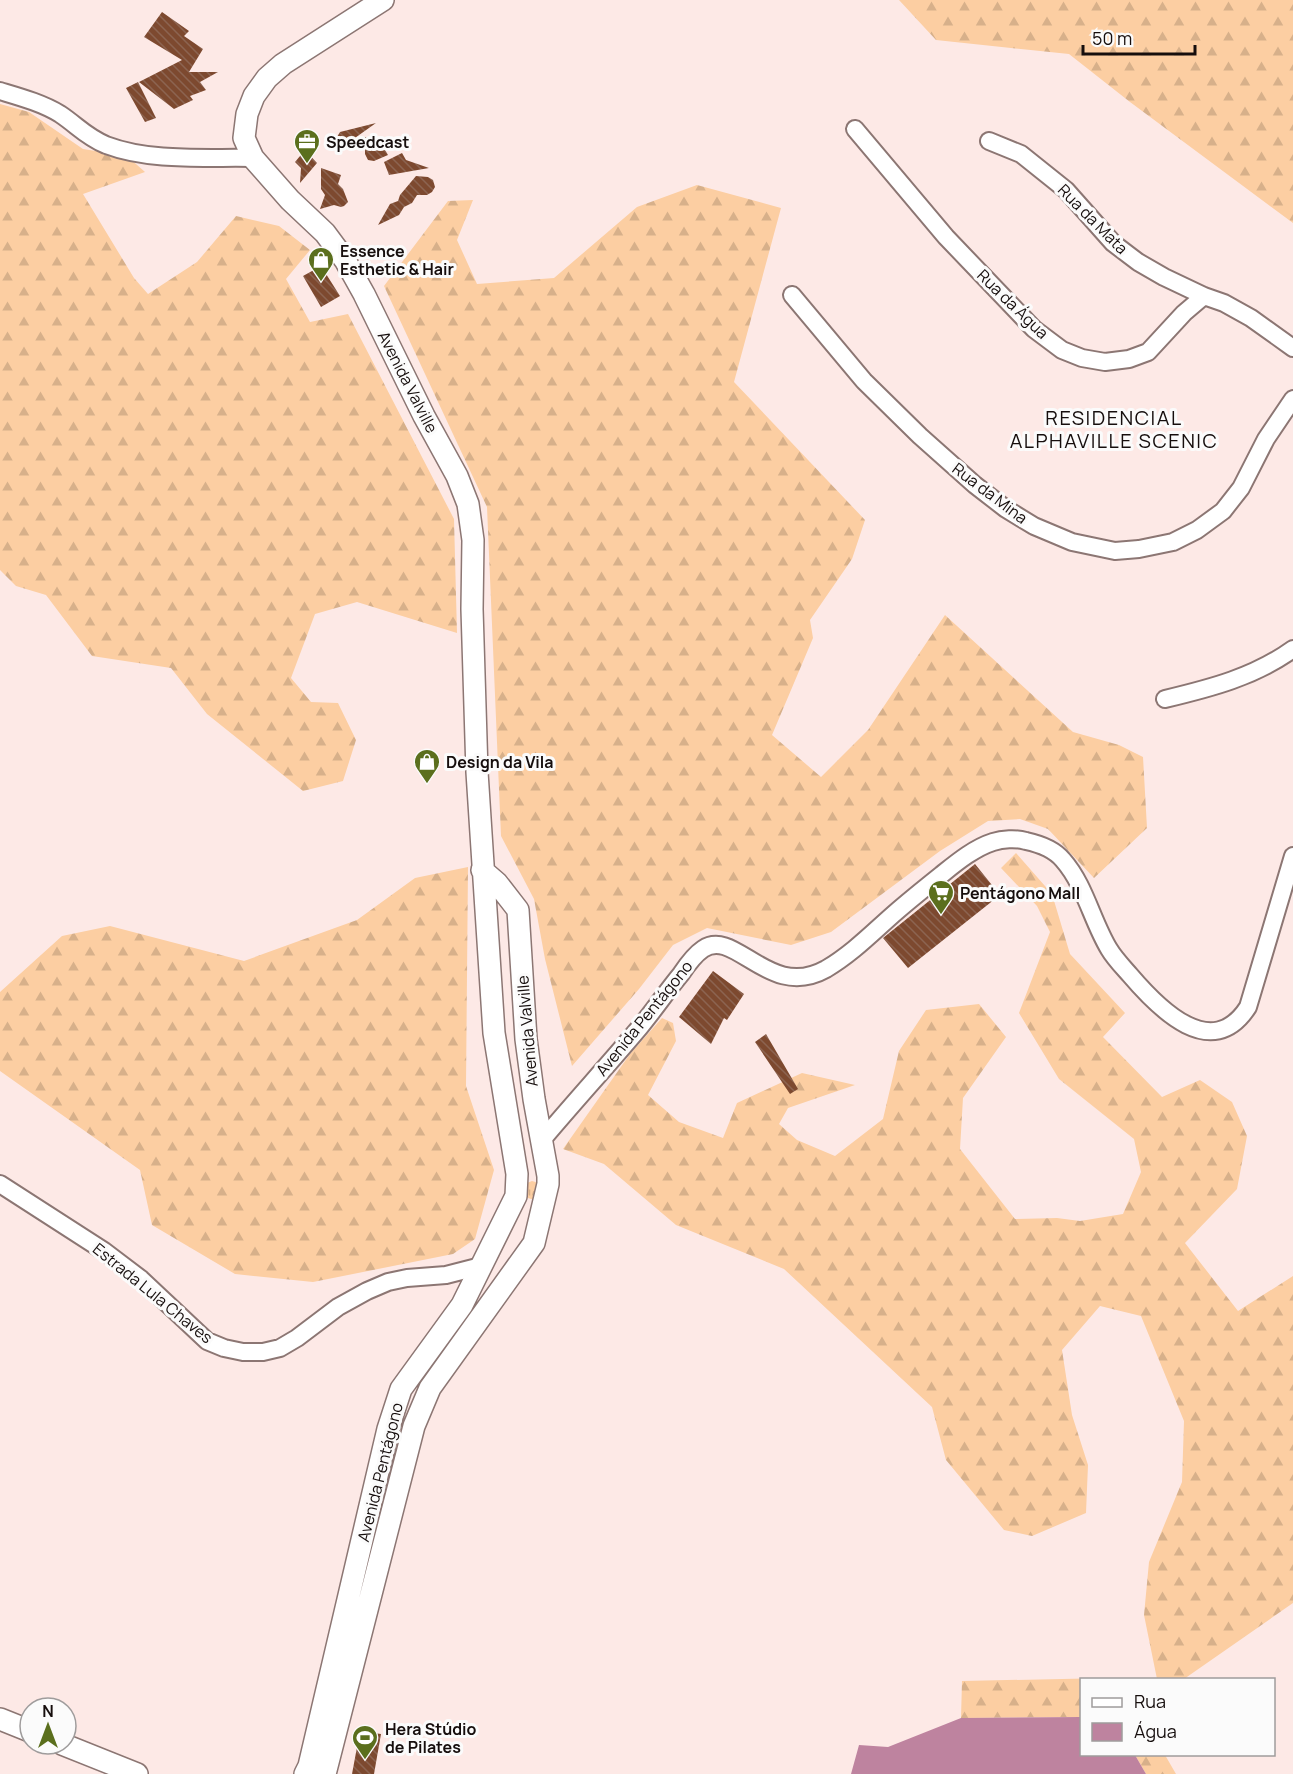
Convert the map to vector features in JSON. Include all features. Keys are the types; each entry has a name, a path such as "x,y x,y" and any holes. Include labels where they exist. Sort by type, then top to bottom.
{"main road":[{"name":"Avenida Valville","path":"383,0 283,64 267,78 254,96 247,114 244,138 254,158 290,200 325,234 345,260 457,476 468,504 473,540 473,658 482,870 494,1033 517,1174 516,1196"},
{"name":"Avenida Valville","path":"482,870 518,910 526,1039 548,1176 545,1204"},
{"path":"489,963 502,957 514,962 522,982"},
{"path":"517,1174 536,1168 548,1176"},
{"path":"516,1196 519,1204 529,1210 540,1209 545,1204"},
{"name":"Avenida Pentágono","path":"305,1774 388,1428 401,1389 462,1305 516,1196"},
{"name":"Avenida Pentágono","path":"325,1774 421,1406 430,1388 534,1243 545,1204"},
{"path":"0,1719 18,1726"},
{"path":"78,1751 137,1774"},
{"path":"96,1758 118,1774"}],"street":[{"path":"0,91 35,102 60,114 85,135 131,152 185,157 254,158"},
{"name":"Rua da Água","path":"855,129 953,245 1034,329 1062,350 1082,358 1105,362 1129,359 1148,352 1184,313 1204,296"},
{"name":"Rua da Mata","path":"989,141 1021,154 1066,190 1113,243 1138,262 1204,296 1224,303 1251,318 1293,348"},
{"name":"Rua da Mina","path":"792,295 864,381 920,436 975,485 1006,509 1034,526 1072,542 1115,551 1173,542 1197,530 1223,511 1241,488 1266,439 1293,399"},
{"path":"1165,699 1243,677 1274,663 1293,649"},
{"name":"Avenida Pentágono","path":"543,1139 640,1026 702,949 718,944 727,945 759,966 785,976 800,976 822,970 849,954 898,910 955,864 993,842 1024,840 1049,848 1063,860 1078,884 1110,951 1140,987 1172,1017 1187,1026 1201,1031 1216,1031 1228,1027 1239,1020 1248,1007 1293,856"},
{"name":"Estrada Lula Chaves","path":"0,1184 104,1251 141,1279 207,1341 243,1352 263,1352 280,1348 338,1307 388,1282 446,1275 481,1266"},
{"path":"446,1275 457,1284 462,1305"}],"green space":[{"path":"899,0 1293,0 1293,223 1069,54 936,40"},
{"path":"0,104 29,112 83,149 127,156 145,172 83,194 134,278 148,294 197,262 236,216 279,226 310,250 286,279 310,322 348,314 454,519 457,633 357,602 315,614 291,678 311,702 338,703 356,740 343,781 303,791 207,714 171,668 92,656 46,595 16,586 0,570"},
{"path":"697,185 781,208 734,382 865,520 852,559 810,620 813,638 772,735 821,777 868,730 945,615 1073,732 1119,745 1143,757 1147,828 1094,878 1048,829 1020,819 988,821 940,851 831,932 791,945 707,928 673,945 639,989 572,1066 545,959 534,899 501,836 487,507 384,286 448,201 473,200 457,240 477,284 554,278 637,207"},
{"path":"1016,853 1052,894 1070,954 1125,1013 1103,1037 1162,1097 1200,1080 1232,1102 1247,1136 1237,1189 1185,1243 1238,1311 1293,1276 1293,1603 1185,1678 1157,1678 1144,1615 1149,1562 1182,1482 1184,1421 1141,1316 1100,1306 1062,1350 1072,1415 1088,1465 1086,1513 1032,1536 1004,1530 946,1460 932,1407 784,1269 676,1225 604,1164 563,1149 630,1054 662,1018 673,1023 676,1041 648,1095 679,1122 723,1138 737,1103 802,1073 855,1085 788,1108 779,1124 797,1140 835,1156 883,1119 899,1051 926,1010 979,1004 1006,1037 963,1098 960,1149 1015,1219 1057,1218 1080,1221 1123,1214 1141,1172 1134,1139 1059,1079 1019,1013 1050,932 1037,906 1001,868"},
{"path":"468,867 466,1086 494,1170 475,1239 453,1254 313,1282 235,1274 152,1225 140,1170 0,1071 0,992 62,936 110,926 244,961 357,920 415,878"},
{"path":"532,1181 539,1183 534,1200 525,1197 527,1183"},
{"path":"1080,1679 1080,1717 961,1718 962,1681"},
{"path":"1136,1756 1166,1756 1176,1774 1146,1774"}],"water":[{"path":"1080,1717 1080,1756 1136,1756 1146,1774 851,1774 859,1745 888,1747 961,1718"}],"building":[{"path":"162,12 189,31 184,36 203,49 189,72 218,72 200,82 206,90 190,96 193,100 174,109 139,82 182,60 144,37"},
{"path":"138,82 156,118 145,122 126,88"},
{"path":"376,123 338,150 337,137 340,132"},
{"path":"365,137 381,143 388,155 374,161 368,160 365,154"},
{"name":"Speedcast","path":"305,150 317,163 300,183 301,168 295,162"},
{"path":"402,153 406,160 429,168 389,175 384,162"},
{"path":"321,168 341,175 338,184 343,189 348,202 344,206 334,205 320,209 325,195 321,189"},
{"path":"416,176 433,180 435,187 432,192 427,195 417,195 399,215 378,225 390,204 398,201 400,195"},
{"path":"321,266 340,296 321,307 303,276"},
{"name":"Pentágono Mall","path":"975,864 1000,895 908,968 883,938"},
{"path":"713,971 744,994 727,1020 724,1018 711,1044 679,1017"},
{"path":"766,1034 798,1089 790,1094 755,1042"},
{"path":"360,1731 381,1734 374,1774 352,1774"}],"place":[{"name":"Speedcast","path":"307,165"},
{"name":"Essence Esthetic & Hair","path":"321,283"},
{"name":"Design da Vila","path":"427,785"},
{"name":"Pentágono Mall","path":"941,916"},
{"name":"Hera Stúdio de Pilates","path":"365,1761"}],"district":[{"name":"RESIDENCIAL ALPHAVILLE SCENIC","path":"1114,428"}]}
